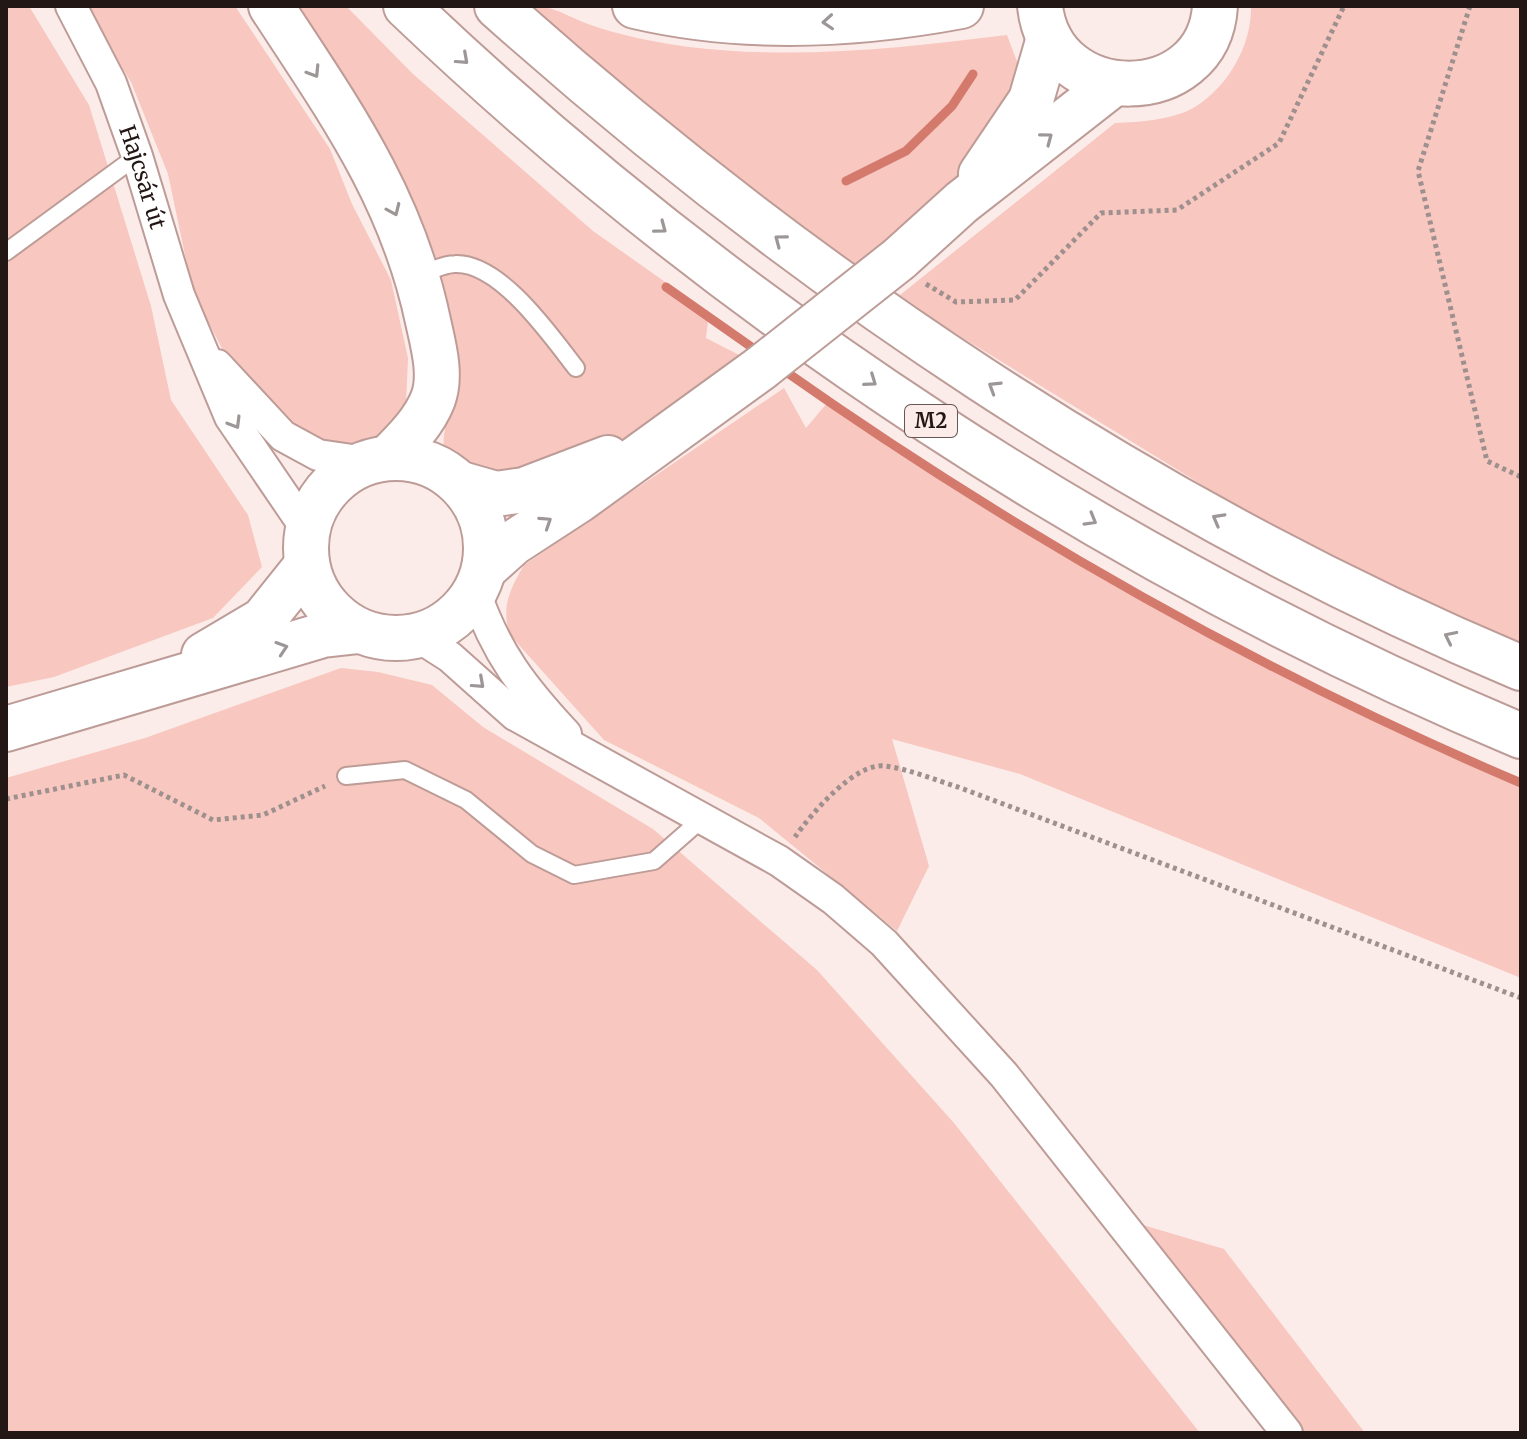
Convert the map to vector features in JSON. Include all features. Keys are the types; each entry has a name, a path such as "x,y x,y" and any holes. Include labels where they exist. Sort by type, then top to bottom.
{"main road":[{"path":"127,694 230,642 263,620 307,548 318,501 339,477 377,460 412,435 434,398 436,356 418,275 395,211 365,155 271,6"},
{"name":"M2","path":"406,6 538,127 646,217 777,315 915,412 1079,513 1243,607 1445,704 1521,736"},
{"path":"497,6 681,164 814,265 946,356 1107,457 1277,553 1521,668"},
{"path":"635,6 715,20 813,23 911,15 961,6"},
{"path":"1045,22 1065,60 1087,76 1113,84 1136,85 1179,69 1208,34 1215,6"},
{"path":"307,548 317,592 335,615 359,631 378,637 417,636 451,620 513,543 579,500 761,368 908,269 962,202 1031,100 1045,22"},
{"path":"962,202 1113,84"},
{"path":"461,484 496,494 524,490 666,435"},
{"path":"377,460 416,459 440,468 461,484 479,509 487,539 480,581"},
{"path":"6,729 323,635 359,631"}],"street":[{"name":"Hajcsár út","path":"71,6 111,83 137,156 179,295 230,417 307,548"},
{"name":"Hajcsár út","path":"205,351 283,436 318,455 377,460"},
{"path":"480,581 496,648 523,687 589,759"},
{"path":"417,636 450,657 515,715 589,759 779,861 833,899 884,943 1004,1075 1287,1433"}],"lane":[{"path":"6,252 137,156"},
{"path":"418,275 456,263 494,277 523,301 576,368"},
{"path":"346,776 405,770 466,800 532,854 574,875 654,861 703,818"}],"path":[{"path":"908,269 956,302 1015,300 1101,213 1177,210 1279,143 1344,6"},
{"path":"1470,6 1418,171 1487,461 1521,477"},
{"path":"779,861 813,811 865,769 884,765 958,787 1521,998"},
{"path":"6,799 124,775 213,820 263,815 346,776"}],"shaded area":[{"path":"6,6 29,6 89,105 151,306 171,400 248,515 262,567 213,618 54,677 6,687"},
{"path":"83,6 235,6 330,149 352,204 391,280 408,358 406,404 392,425 375,439 346,448 318,443 293,429 225,354 193,293 168,174 131,82"},
{"path":"289,6 346,6 413,74 593,231 709,313 706,338 745,358 653,423 560,473 491,490 459,469 445,454 444,445 451,395"},
{"path":"519,6 549,8 588,24 638,38 729,51 848,51 1007,35 1024,80 959,184 860,269 786,222"},
{"path":"1251,6 1521,6 1521,646 1425,604 1266,524 940,324 900,295 1115,123 1167,118 1207,99 1236,64 1247,35"},
{"path":"784,388 806,428 828,402 888,447 1214,640 1439,752 1521,786 1521,978 1020,774 892,739 929,866 897,931 759,818 604,740 510,635 506,616 514,583 524,565"},
{"path":"341,668 378,672 432,685 483,727 653,829 817,970 954,1123 1200,1433 6,1433 6,778 145,738"},
{"path":"1126,1220 1224,1249 1365,1433 1295,1433"}],"waterway":[{"path":"846,181 906,151 952,106 973,74"},
{"path":"666,287 760,353"},
{"path":"782,369 958,487 1141,596 1329,695 1521,783"}]}
